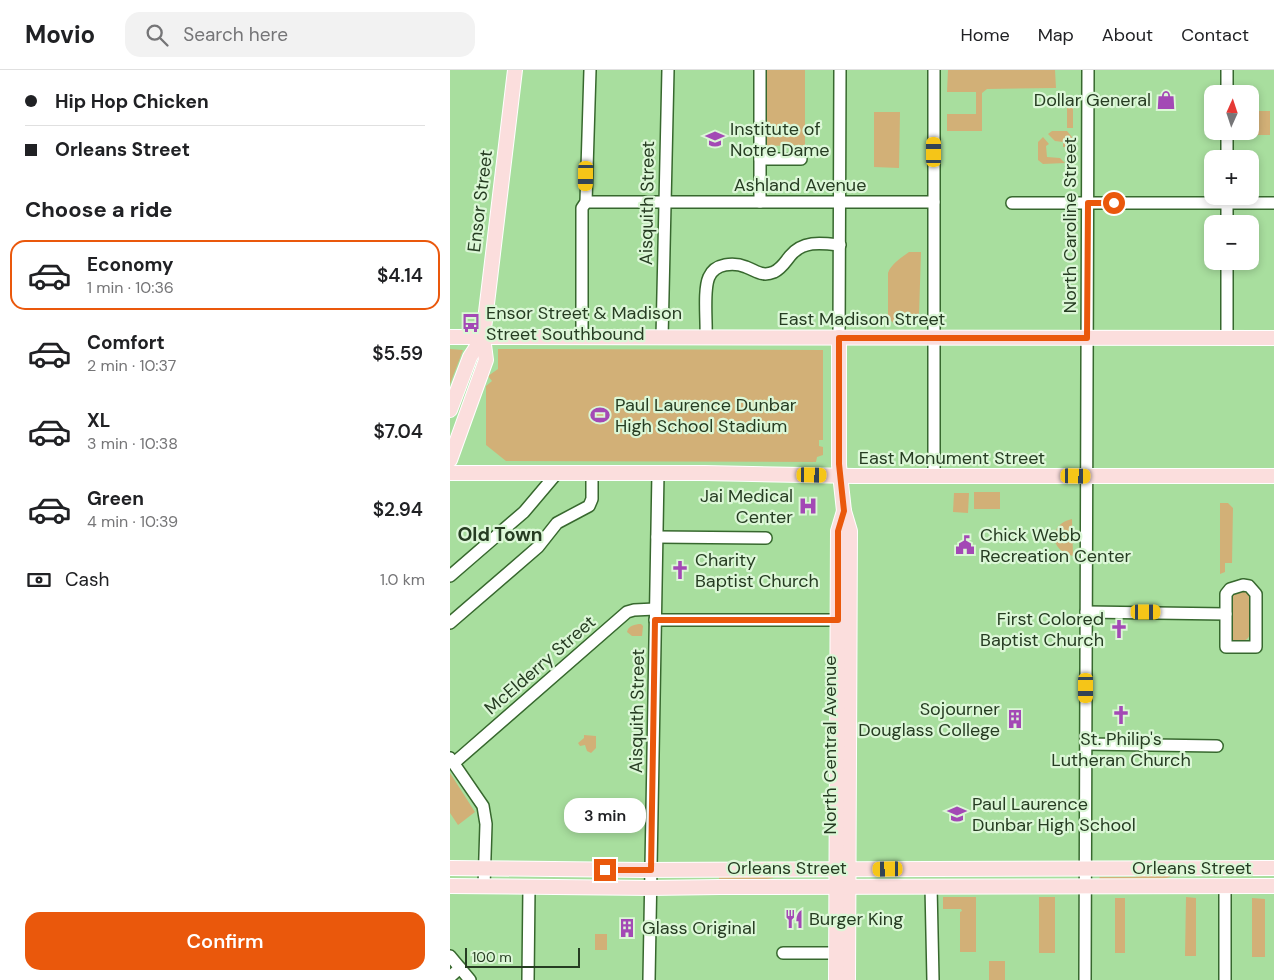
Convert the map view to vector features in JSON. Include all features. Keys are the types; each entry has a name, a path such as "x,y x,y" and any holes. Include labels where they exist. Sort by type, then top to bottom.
{"main road":[{"name":"Ensor Street","path":"450,460 486,360 483,338 515,70"},
{"name":"East Madison Street","path":"450,338 1274,338"},
{"name":"Ensor Street","path":"450,410 470,357 483,338"},
{"name":"North Central Avenue","path":"839,338 839,464 844,511 850,531 844,595 842,869"},
{"name":"East Monument Street","path":"450,473 1087,477 1274,476"},
{"name":"North Central Avenue","path":"844,595 838,620 842,869 848,980"},
{"name":"Orleans Street","path":"450,868 651,870 1274,869"},
{"path":"1166,887 1206,882 1226,874 1233,868"},
{"path":"1225,887 1227,883 1237,877 1274,869"},
{"name":"Orleans Street","path":"450,886 650,888 1274,886"},
{"name":"North Central Avenue","path":"836,980 836,953 843,887"}],"street":[{"path":"582,337 582,208 586,202 590,70"},
{"name":"Aisquith Street","path":"662,338 668,70"},
{"path":"760,70 760,202"},
{"name":"North Central Avenue","path":"839,338 840,70"},
{"path":"934,70 934,476"},
{"name":"North Caroline Street","path":"1085,980 1088,70"},
{"path":"1227,70 1227,85"},
{"path":"760,159 801,160"},
{"path":"1012,203 1204,200"},
{"name":"Ashland Avenue","path":"586,202 934,202"},
{"path":"1259,202 1274,203"},
{"path":"706,338 707,288 709,277 713,271 726,264 734,264 748,267 759,274 766,274 782,267 794,251 805,244 840,245"},
{"path":"1227,270 1227,338"},
{"path":"450,576 524,512 558,473"},
{"path":"450,623 538,547 557,523 589,506 592,499 592,473"},
{"name":"Aisquith Street","path":"649,980 658,473"},
{"path":"657,538 766,538"},
{"path":"1236,586 1250,586 1256,594 1256,647 1226,647 1226,614 1226,594 1230,589 1236,586"},
{"name":"McElderry Street","path":"452,761 627,612 634,610 655,615 838,620"},
{"path":"1086,612 1226,614"},
{"path":"1086,744 1217,746"},
{"path":"452,761 484,806 486,824 484,887"},
{"path":"931,886 933,980"},
{"path":"528,980 529,887"},
{"path":"1225,887 1225,980"},
{"path":"783,953 836,953"},
{"path":"450,956 470,980"},
{"path":"450,977 460,968"}],"shaded area":[{"path":"766,70 805,70 805,145 766,146"},
{"path":"948,70 1055,70 1056,88 987,89 982,93 982,131 947,131 947,114 976,114 976,92 947,92"},
{"path":"1067,96 1073,97 1073,128 1067,128"},
{"path":"1259,111 1270,111 1270,135 1259,135"},
{"path":"874,112 900,112 899,168 874,167"},
{"path":"1052,131 1067,131 1072,137 1072,147 1063,147 1063,142 1055,141 1048,134"},
{"path":"1043,137 1049,144 1046,146 1047,157 1060,158 1065,163 1043,164 1038,160 1038,142"},
{"path":"909,252 921,252 919,315 915,316 910,326 908,326 907,323 894,324 888,317 888,273 894,264"},
{"path":"450,349 463,350 450,384"},
{"name":"Paul Laurence Dunbar High School Stadium","path":"498,349 823,350 823,440 819,440 819,446 823,447 823,455 817,457 816,462 506,461 486,445 486,386 492,381 488,376 498,369"},
{"path":"974,492 1000,492 1000,509 974,509"},
{"path":"954,493 969,493 968,513 953,512"},
{"path":"1220,503 1228,503 1233,508 1232,563 1225,563 1225,572 1220,574"},
{"path":"1072,519 1073,556 1059,549 1054,538 1059,526"},
{"path":"1242,590 1247,592 1250,597 1250,635 1246,640 1240,642 1233,640 1230,635 1231,599 1233,594"},
{"path":"641,624 643,626 642,636 632,636 627,632 632,626"},
{"path":"584,735 596,736 596,748 591,753 587,751 585,745 580,746 578,743 584,738"},
{"path":"450,773 475,812 458,825 450,813"},
{"path":"1148,873 1213,875 1174,876 1162,879 1099,878 1135,877"},
{"path":"773,875 773,878 754,881 719,880 719,877"},
{"path":"943,897 976,897 976,952 960,952 960,912 962,911 961,909 943,909"},
{"path":"1039,897 1055,897 1055,953 1039,953"},
{"path":"1186,897 1196,898 1196,956 1185,956"},
{"path":"1115,898 1125,898 1125,953 1115,953"},
{"path":"1252,898 1265,899 1265,957 1252,957"},
{"path":"595,934 607,934 607,950 595,950"},
{"path":"989,961 1005,961 1005,980 989,980"}],"place":[{"name":"Dollar General","path":"1166,100"},
{"name":"Institute of Notre Dame","path":"715,139"},
{"name":"Ensor Street & Madison Street Southbound","path":"471,323"},
{"name":"Paul Laurence Dunbar High School Stadium","path":"600,415"},
{"name":"Jai Medical Center","path":"808,506"},
{"name":"Chick Webb Recreation Center","path":"965,545"},
{"name":"Charity Baptist Church","path":"680,570"},
{"name":"First Colored Baptist Church","path":"1119,629"},
{"name":"St. Philip's Lutheran Church","path":"1121,715"},
{"name":"Sojourner Douglass College","path":"1015,719"},
{"name":"Paul Laurence Dunbar High School","path":"957,814"},
{"name":"Burger King","path":"794,919"},
{"name":"Glass Original","path":"627,928"}],"district":[{"name":"Old Town","path":"500,534"}],"route":[{"path":"605,870 651,870 655,620 838,620 838,531 844,511 839,464 839,338 1087,338 1088,203 1114,203"}]}
